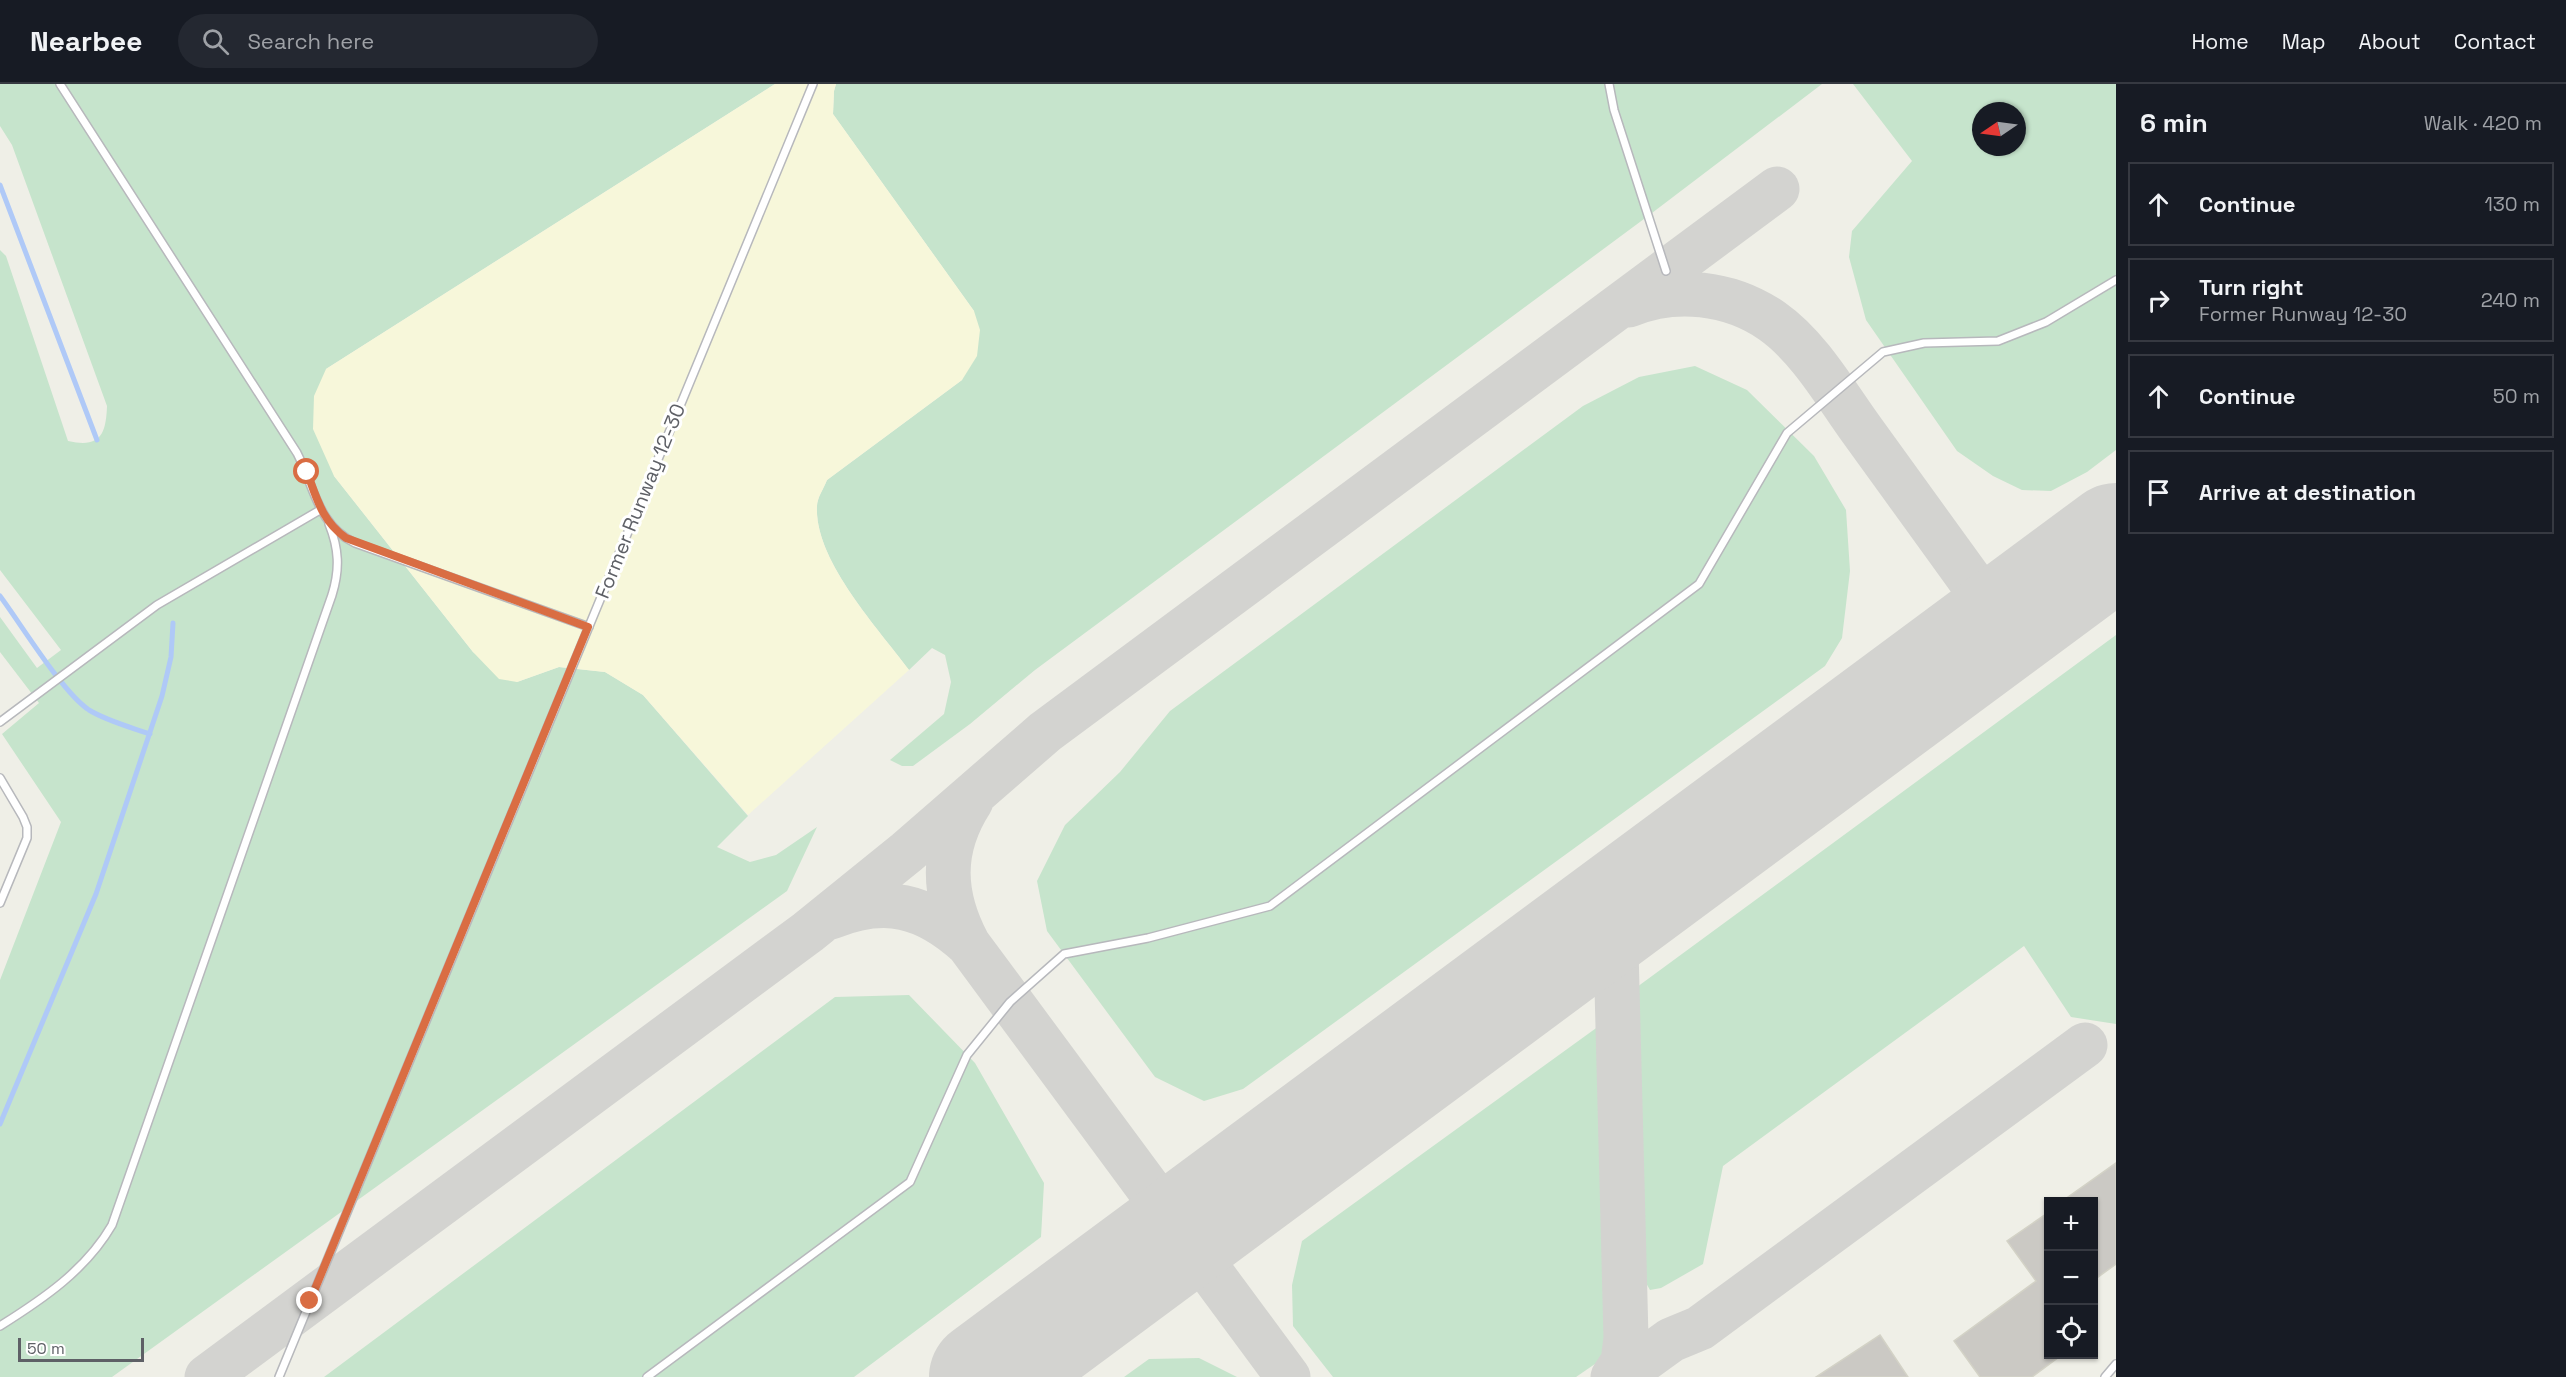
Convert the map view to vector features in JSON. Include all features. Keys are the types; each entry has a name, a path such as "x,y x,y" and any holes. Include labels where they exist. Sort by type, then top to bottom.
{"lane":[{"path":"0,1326 61,1284 99,1247 112,1225 338,577 337,544 320,510 307,472 297,453 60,84"},
{"name":"Former Runway 12-30","path":"279,1377 813,84"},
{"path":"1609,84 1614,110 1666,271"},
{"path":"647,1377 910,1182 967,1055 1010,1002 1064,954 1148,938 1270,906 1699,584 1787,433 1883,352 1924,343 1998,341 2046,322 2116,280"},
{"path":"0,722 157,605 320,510"},
{"path":"329,524 356,543 588,627"},
{"path":"0,778 27,827 27,838 0,903"},
{"path":"2105,1377 2116,1364"}],"shaded area":[{"path":"0,84 775,84 326,369 334,476 473,652 517,682 559,667 605,672 643,695 748,816 717,847 750,862 776,855 817,827 787,891 112,1377 0,1377 0,980 61,822 2,734 39,703 0,652 0,617 37,668 61,650 0,570 0,250 6,256 68,441 87,443 99,437 105,425 107,406 12,145 0,126"},
{"path":"836,84 1822,84 1648,216 1035,670 970,724 913,766 902,766 890,760 944,714 951,682 945,655 932,648 909,670 865,614 837,571 819,527 817,503 827,480 962,380 974,311 833,114"},
{"path":"1853,84 2116,84 2116,450 2087,472 2051,491 2022,490 1993,476 1957,451 1866,320 1849,257 1852,231 1912,161"},
{"path":"1695,366 1747,390 1814,456 1846,510 1850,571 1842,638 1825,666 1243,1089 1204,1101 1155,1077 1047,931 1037,881 1065,825 1120,772 1170,711 1583,406 1639,377"},
{"path":"2116,635 2116,1024 2071,1017 2024,946 1723,1166 1703,1264 1661,1288 1650,1290 1642,1276 1637,987"},
{"path":"909,995 975,1063 1044,1183 1041,1237 854,1377 324,1377 835,997"},
{"path":"1599,1026 1608,1355 1576,1377 1333,1377 1293,1326 1292,1285 1302,1241"},
{"path":"1199,1358 1237,1377 1124,1377 1149,1359"}],"sand":[{"path":"775,84 836,84 833,114 974,311 980,330 977,356 962,380 827,480 817,503 819,527 837,571 865,614 909,670 748,815 643,695 605,672 559,667 517,682 499,679 473,652 334,476 313,429 314,396 326,369"}],"building":[{"path":"2116,1163 2116,1264 2098,1277 2098,1197 2068,1197"},
{"path":"2044,1215 2044,1359 2056,1359 2032,1377 1980,1377 1954,1341 2036,1281 2007,1241"},
{"path":"1880,1335 1908,1377 1816,1377"}],"waterway":[{"path":"0,185 97,440"},
{"path":"0,596 78,701 103,717 150,734"},
{"path":"0,1124 96,894 162,696 171,657 173,623"}],"taxiway":[{"path":"207,1377 808,932 907,852 1045,732 1777,189"},
{"path":"1629,305 1665,295 1702,295 1720,298 1756,311 1785,332 1821,371 2002,624"},
{"path":"971,801 954,837 948,872 953,908 968,944 1288,1377"},
{"path":"831,917 869,906 904,908 936,920 968,944"},
{"path":"1613,1377 1623,1362 1626,1338 1615,910"},
{"path":"1620,1377 1671,1340 1700,1328 2085,1045"}],"runway":[{"path":"986,1377 2116,540"}],"route":[{"path":"307,472 320,510 329,524 346,538 588,627 310,1301"}]}
